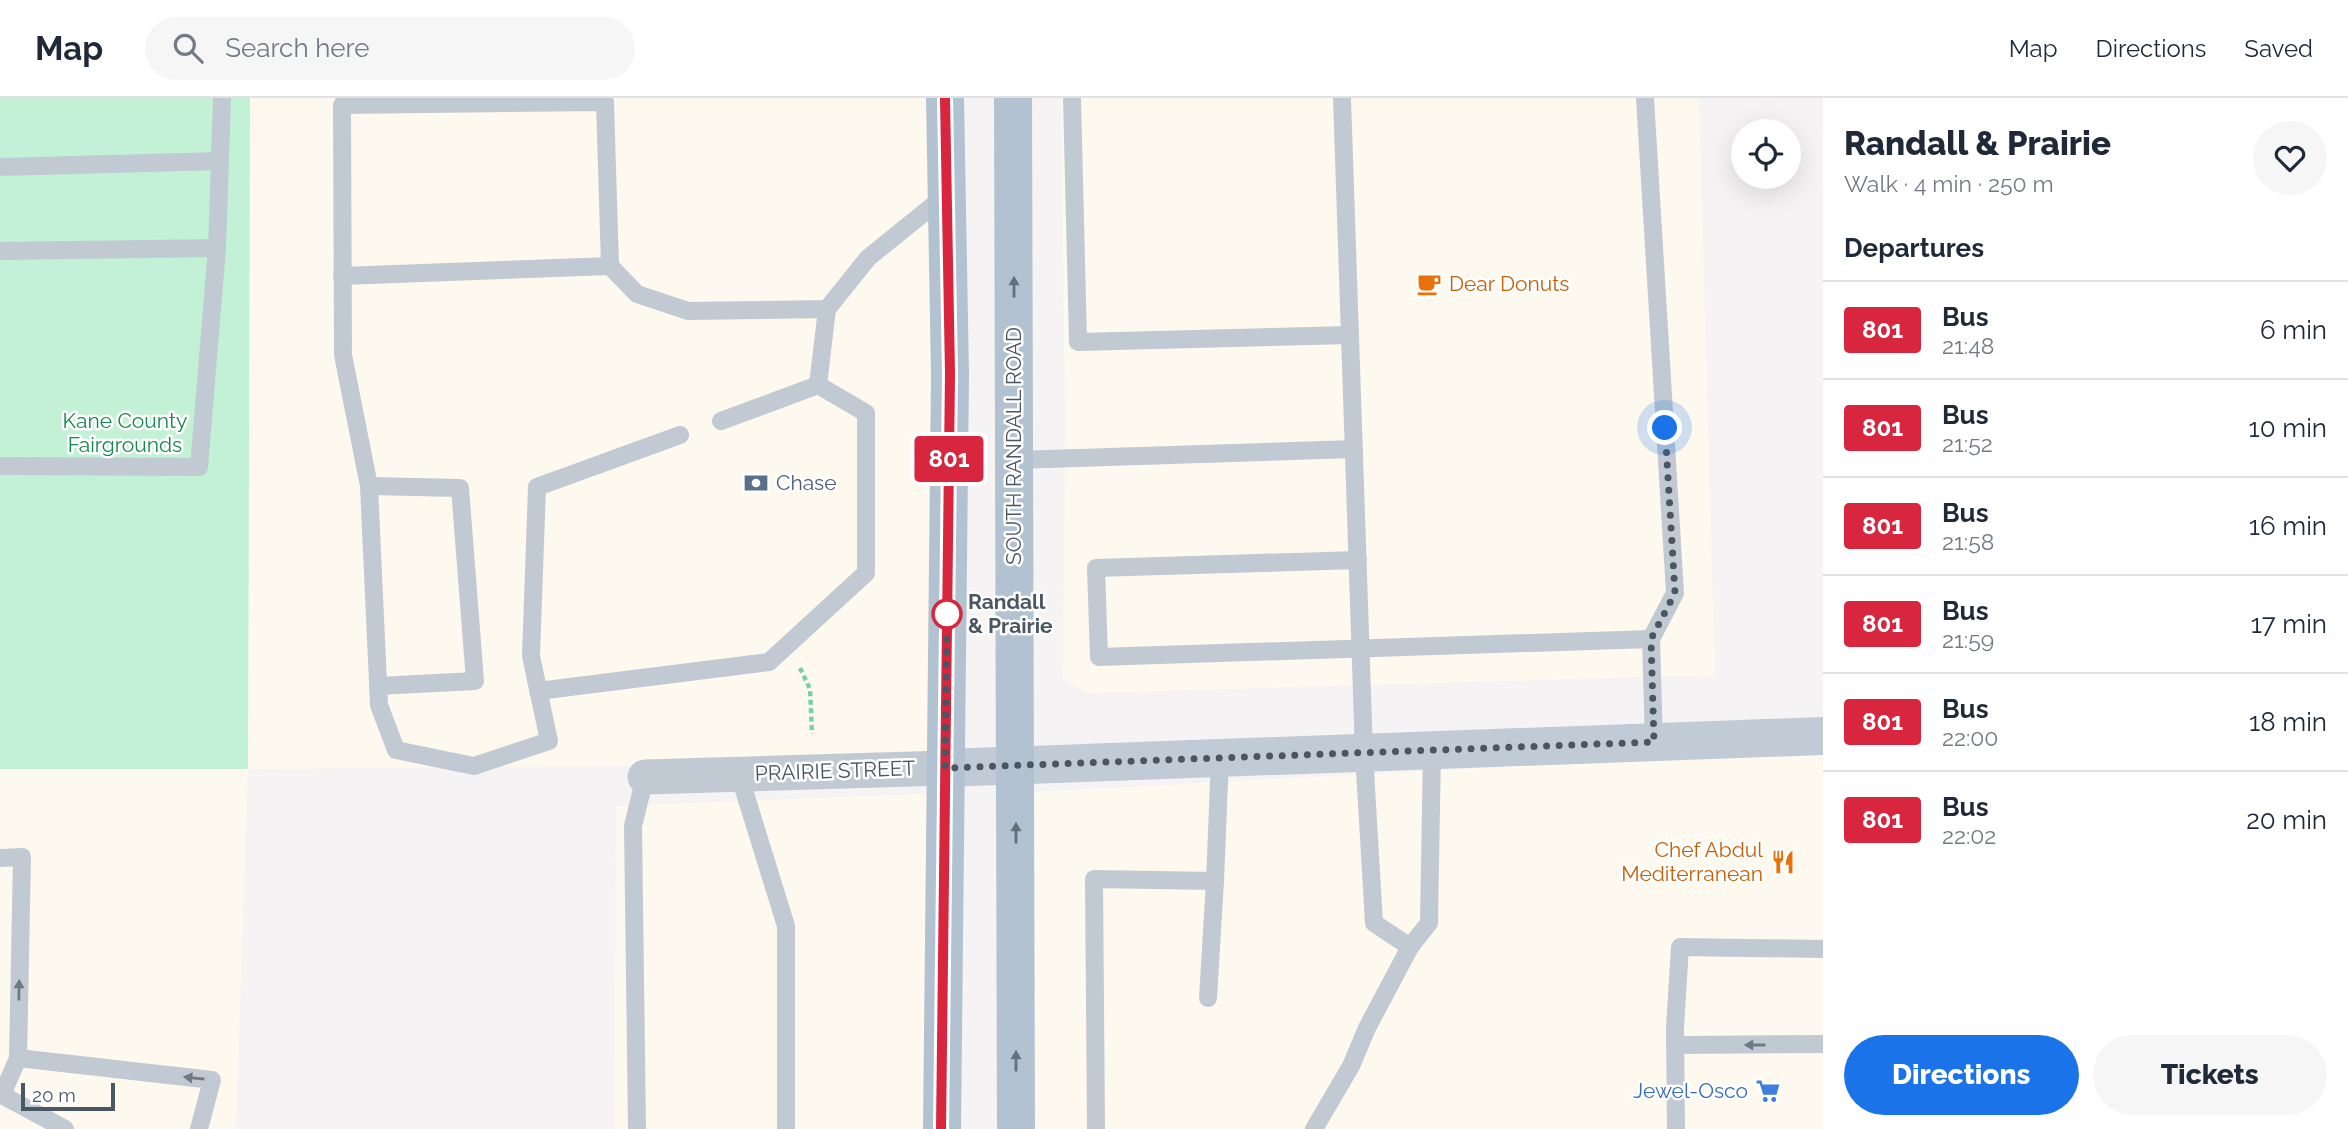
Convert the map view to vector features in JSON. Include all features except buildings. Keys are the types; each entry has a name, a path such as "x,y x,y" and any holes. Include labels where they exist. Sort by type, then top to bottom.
{"main road":[{"path":"942,1129 950,374 945,98"},
{"name":"SOUTH RANDALL ROAD","path":"1013,98 1016,1129"}],"street":[{"name":"PRAIRIE STREET","path":"645,777 1823,736"}],"lane":[{"path":"0,466 199,467 217,248 222,98"},
{"path":"1072,98 1078,342 1350,335"},
{"path":"1342,98 1364,753 1374,923 1410,947"},
{"path":"1645,98 1675,593 1651,639 1654,742"},
{"path":"680,435 537,487 531,656 549,741 474,766 396,750 380,705 369,486 343,355 342,105 605,102 610,266 637,294 688,311 827,309"},
{"path":"0,167 220,161"},
{"path":"818,385 827,309 868,258 946,195"},
{"path":"0,251 217,248"},
{"path":"342,275 610,266"},
{"path":"721,421 818,385"},
{"path":"538,691 769,662 866,573 866,413 818,385"},
{"path":"1014,460 1354,449"},
{"path":"369,486 460,488 475,681 378,686"},
{"path":"1357,560 1096,568 1099,657 1651,639"},
{"path":"1314,1129 1351,1066 1367,1028 1410,947 1429,923 1432,750"},
{"path":"1208,998 1220,758"},
{"path":"739,774 786,926 786,1129"},
{"path":"637,1129 634,826 645,777"},
{"path":"0,858 22,857 18,1058 1,1095 65,1129"},
{"path":"1096,1129 1094,879 1214,881"},
{"path":"1676,1129 1675,1045 1680,947 1823,949"},
{"path":"1675,1045 1823,1044"},
{"path":"18,1058 212,1080 199,1129"}],"path":[{"path":"798,665 810,689 812,734"}],"shaded area":[{"path":"250,98 938,98 939,764 248,769 236,1129 0,1129 0,769 248,768"},
{"path":"1061,98 1699,98 1715,675 1087,693 1063,679 1065,417"},
{"path":"1823,750 1823,1129 1025,1129 1030,792"},
{"path":"940,793 930,1129 614,1129 616,806"}],"green space":[{"name":"Kane County Fairgrounds","path":"0,98 250,98 248,769 0,769"}],"bus line":[{"name":"801","path":"941,1129 950,374 945,98"}],"place":[{"name":"Dear Donuts","path":"1429,284"},
{"name":"Chase","path":"756,483"},
{"name":"Randall & Prairie","path":"947,614"},
{"name":"Chef Abdul Mediterranean","path":"1783,862"},
{"name":"Jewel-Osco","path":"1768,1091"}],"route":[{"path":"947,614 945,768 1654,742 1651,639 1675,593 1665,428"}]}
